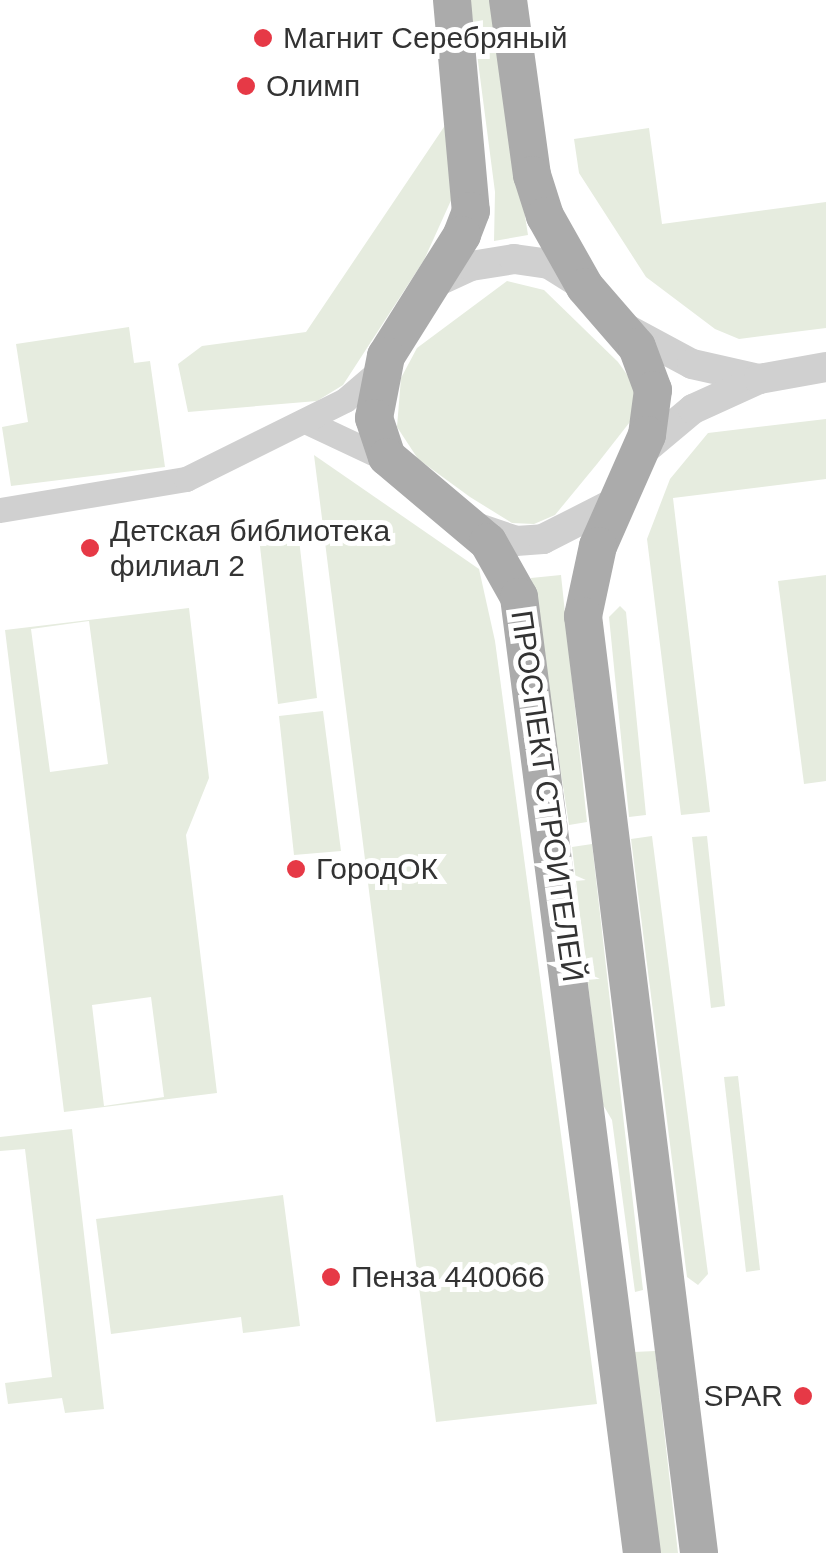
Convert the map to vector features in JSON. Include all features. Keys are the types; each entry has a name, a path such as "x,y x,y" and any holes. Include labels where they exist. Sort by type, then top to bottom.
{"main road":[{"path":"391,462 374,418 380,370 462,235 473,190 452,0"},
{"name":"ПРОСПЕКТ СТРОИТЕЛЕЙ","path":"508,0 532,175 553,234 585,287 641,356 653,390 652,416 590,569 584,633 699,1553"},
{"name":"ПРОСПЕКТ СТРОИТЕЛЕЙ","path":"391,462 469,525 512,578 532,660 642,1553"},
{"path":"613,1302 668,1295"}],"street":[{"path":"432,284 472,266 514,259 550,264 585,287"},
{"path":"614,321 692,364 759,379"},
{"path":"638,455 693,409 759,379 826,367"},
{"path":"0,510 186,478 354,394 380,370"},
{"path":"305,421 391,462"},
{"path":"469,525 516,541 543,539 618,501"}],"shaded area":[{"path":"470,0 491,0 528,235 494,241 495,192"},
{"path":"446,124 453,196 424,260 343,385 317,401 188,412 178,364 202,346 306,332"},
{"path":"649,128 662,224 826,202 826,328 739,339 715,329 646,277 579,173 574,139"},
{"path":"507,281 544,290 618,362 633,383 636,401 633,418 555,515 534,524 512,523 470,497 418,459 397,427 401,378 417,348"},
{"path":"129,327 134,363 150,361 165,467 11,486 2,427 28,422 16,344"},
{"path":"826,419 826,479 673,498 710,812 681,815 647,539 670,479 708,433"},
{"path":"314,455 479,569 495,641 597,1404 436,1422"},
{"path":"258,529 285,529 299,539 317,698 278,704"},
{"path":"561,575 587,822 569,825 531,578"},
{"path":"826,575 826,781 804,784 778,581"},
{"path":"620,606 626,612 646,815 629,817 609,617"},
{"path":"189,608 209,778 186,835 217,1093 64,1112 5,630","holes":["89,621 108,764 50,772 31,629","151,997 164,1097 104,1106 92,1005"]},
{"path":"323,711 341,851 294,855 279,716"},
{"path":"652,836 708,1274 698,1285 687,1277 631,839"},
{"path":"707,836 725,1006 711,1008 692,837"},
{"path":"592,844 643,1290 635,1292 612,1120 602,1103 572,847"},
{"path":"738,1076 760,1270 746,1272 724,1077"},
{"path":"72,1129 104,1409 65,1413 62,1398 8,1404 5,1383 52,1377 25,1149 0,1151 0,1137"},
{"path":"283,1195 300,1326 243,1333 241,1317 111,1334 96,1219"},
{"path":"655,1351 678,1553 659,1553 634,1352"}],"place":[{"name":"Магнит Серебряный","path":"263,38"},
{"name":"Олимп","path":"246,86"},
{"name":"Детская библиотека филиал 2","path":"90,548"},
{"name":"ГородОК","path":"296,869"},
{"name":"Пенза 440066","path":"331,1277"},
{"name":"SPAR","path":"803,1396"}]}
